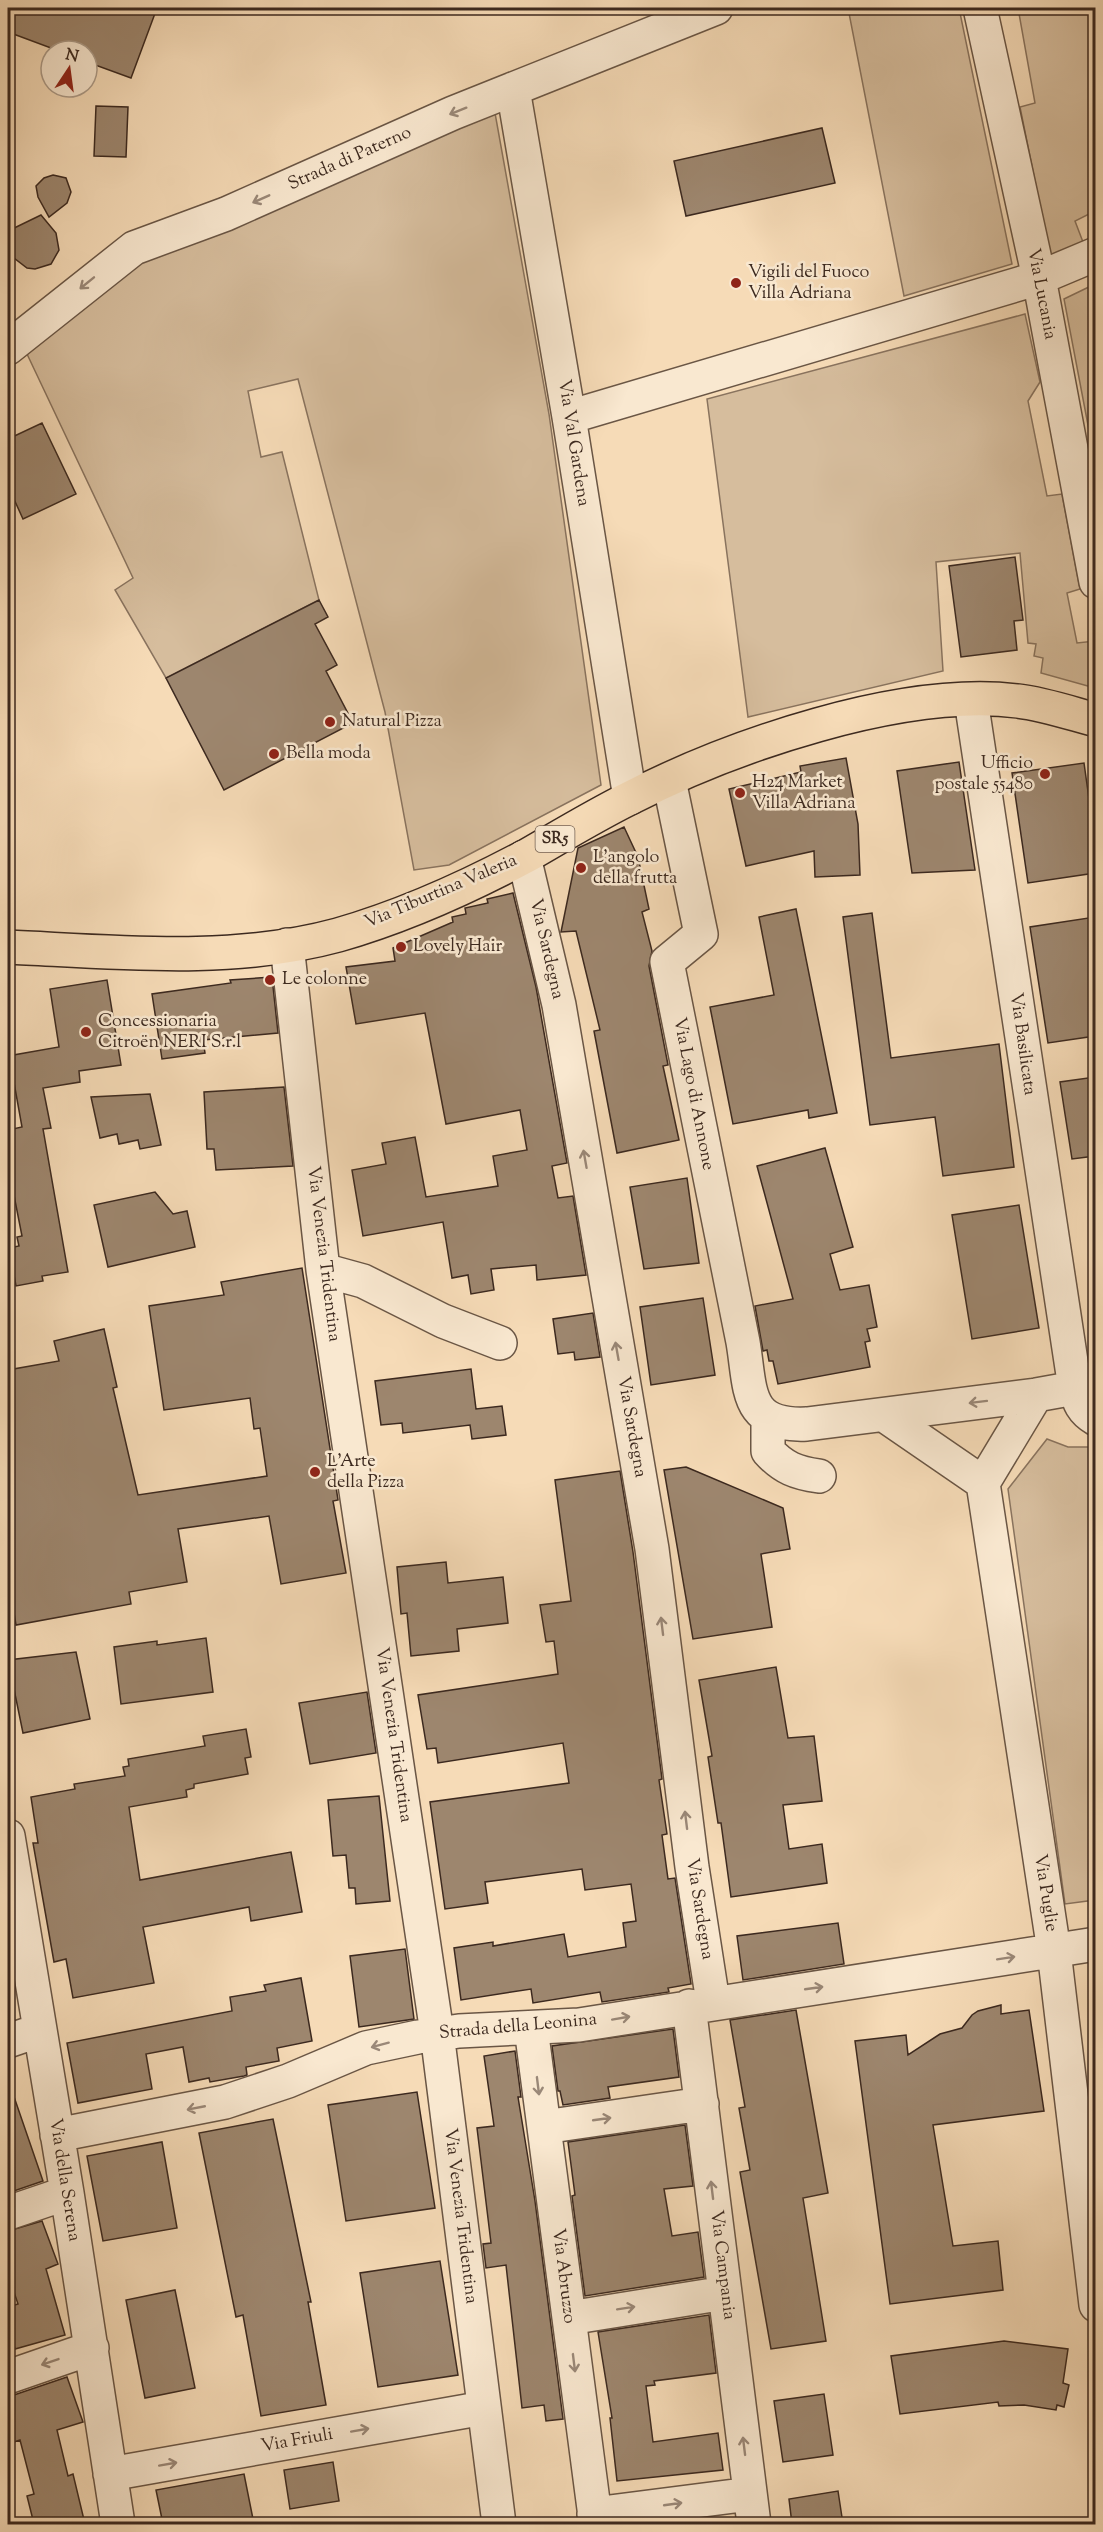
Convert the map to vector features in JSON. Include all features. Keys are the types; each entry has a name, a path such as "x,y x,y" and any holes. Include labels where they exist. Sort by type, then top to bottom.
{"main road":[{"name":"Via Tiburtina Valeria","path":"8,947 172,953 231,951 287,945 336,935 395,916 524,857 630,798 669,780 762,742 814,726 877,711 971,700 1017,701 1095,720"}],"street":[{"name":"Strada di Paterno","path":"8,348 134,248 226,214 453,113 716,8"},
{"name":"Via Lucania","path":"980,8 1039,278 1095,582"},
{"name":"Via Val Gardena","path":"513,89 569,417 630,798"},
{"path":"569,417 1039,278 1095,254"},
{"name":"Via Basilicata","path":"971,700 1075,1388 1080,1404 1095,1419"},
{"name":"Via Lago di Annone","path":"669,780 701,934 667,962 753,1399 761,1413 768,1418"},
{"name":"Via Sardegna","path":"524,857 560,1014 650,1538 692,1867 701,2004"},
{"name":"Via Venezia Tridentina","path":"287,945 323,1270 437,2033 499,2524"},
{"path":"323,1270 369,1283 443,1322 500,1343"},
{"path":"819,1476 798,1473 780,1464 768,1451 768,1418 798,1424 884,1415 1075,1388"},
{"path":"884,1415 983,1483 1036,1395"},
{"name":"Via Puglie","path":"983,1483 1054,1951 1095,2304"},
{"name":"Via della Serena","path":"8,1836 92,2348 118,2524"},
{"name":"Strada della Leonina","path":"57,2135 225,2102 288,2081 366,2048 437,2033 579,2025 701,2004 1095,1944"},
{"name":"Via Campania","path":"701,2004 702,2104 752,2509"},
{"name":"Via Abruzzo","path":"531,2028 595,2519"},
{"path":"8,2041 40,2030"},
{"path":"544,2127 702,2104"},
{"path":"8,2213 67,2193"},
{"path":"568,2318 725,2293"},
{"path":"8,2377 92,2348"},
{"name":"Via Friuli","path":"110,2474 484,2408"},
{"path":"595,2519 752,2509"}],"shaded area":[{"path":"848,8 959,8 1012,264 904,296"},
{"path":"1018,8 1095,8 1095,211 1075,221 1083,242 1050,256 1020,107 1035,103"},
{"path":"495,113 549,414 601,785 449,865 414,870 385,712 298,379 248,391 261,457 282,452 319,600 166,678 115,590 133,578 27,354 131,266 303,198 468,118"},
{"path":"1095,284 1095,462 1064,299"},
{"path":"1025,314 1040,382 1028,401 1047,496 1062,494 1080,589 1067,593 1077,643 1095,641 1095,688 1041,673 1043,658 1034,656 1036,644 1028,643 1020,553 936,562 943,671 748,717 707,399"},
{"path":"1047,1439 1068,1447 1096,1447 1095,1900 1065,1904 1008,1489"}],"building":[{"path":"15,8 157,8 131,78 99,66 99,39 39,39 39,44 8,32"},
{"path":"96,106 128,107 126,157 94,156"},
{"path":"822,128 835,183 686,216 674,161"},
{"path":"53,175 66,178 71,192 67,203 49,217 38,197 36,186 44,178"},
{"path":"41,215 56,233 59,250 51,264 35,269 27,268 14,258 8,243 8,231"},
{"path":"42,423 76,494 23,519 8,486 8,439"},
{"path":"1015,557 1023,620 1014,621 1017,650 961,657 949,566"},
{"path":"319,600 328,617 315,624 337,665 326,671 353,723 224,790 166,678"},
{"path":"846,758 858,824 860,875 815,877 814,851 746,866 729,789 801,772 800,766"},
{"path":"959,762 975,870 912,873 897,771"},
{"path":"1084,763 1095,842 1095,873 1028,883 1012,773"},
{"path":"624,827 638,857 649,909 642,912 652,951 649,966 668,1065 663,1066 679,1140 617,1153 594,1031 600,1030 576,931 561,932 578,848"},
{"path":"513,893 536,987 567,1163 552,1166 558,1198 573,1196 586,1275 537,1280 536,1265 491,1269 494,1290 471,1294 468,1275 452,1278 443,1222 363,1236 352,1170 386,1164 382,1143 415,1137 426,1197 498,1186 493,1156 527,1150 520,1110 446,1124 425,1013 356,1024 346,967 395,961 393,948 453,922 452,917 466,914 465,908 488,903 487,899"},
{"path":"796,909 837,1113 809,1118 808,1110 733,1124 710,1007 774,995 759,917"},
{"path":"872,913 891,1058 999,1044 1014,1167 943,1176 935,1117 870,1125 843,917"},
{"path":"1095,917 1095,1036 1048,1043 1030,927"},
{"path":"272,977 278,1033 203,1040 205,1053 162,1059 152,994 231,983 230,980"},
{"path":"107,980 121,1065 79,1071 80,1082 43,1088 51,1128 43,1129 68,1272 42,1276 43,1281 16,1286 9,1248 19,1246 17,1237 22,1236 8,1165 8,1130 22,1127 13,1077 8,1078 8,1056 59,1047 50,989"},
{"path":"1095,1077 1095,1156 1072,1159 1060,1082"},
{"path":"284,1087 293,1166 216,1170 214,1149 207,1149 204,1092"},
{"path":"150,1094 161,1145 140,1149 138,1140 119,1144 117,1134 100,1138 91,1097"},
{"path":"825,1148 853,1247 830,1254 840,1290 869,1285 877,1327 867,1329 870,1341 865,1342 870,1367 778,1384 773,1361 769,1361 767,1350 763,1351 755,1306 793,1299 757,1166"},
{"path":"687,1178 699,1263 644,1269 630,1187"},
{"path":"155,1192 173,1214 187,1211 195,1247 108,1267 94,1205"},
{"path":"1019,1205 1039,1328 972,1339 952,1215"},
{"path":"302,1268 338,1500 333,1501 346,1573 281,1584 269,1516 178,1529 187,1582 129,1592 131,1604 16,1625 8,1575 8,1370 59,1361 54,1341 104,1329 117,1387 113,1388 138,1495 267,1476 260,1428 254,1429 250,1398 164,1410 149,1306 224,1295 221,1282"},
{"path":"703,1298 715,1375 651,1385 640,1307"},
{"path":"593,1313 600,1357 575,1360 574,1352 558,1354 553,1319"},
{"path":"471,1369 476,1409 502,1406 506,1435 472,1439 470,1425 403,1433 402,1423 381,1425 375,1381"},
{"path":"686,1467 783,1508 790,1549 761,1554 772,1627 693,1639 664,1470"},
{"path":"620,1471 633,1552 662,1779 659,1780 667,1834 662,1835 668,1879 675,1878 691,1984 668,1988 669,1992 602,2002 600,1992 533,2003 531,1989 461,2000 454,1948 493,1942 493,1946 564,1934 568,1957 626,1947 623,1923 636,1921 631,1884 585,1890 582,1869 485,1882 488,1903 445,1909 430,1802 569,1783 563,1743 438,1763 436,1748 427,1749 418,1695 558,1674 554,1641 546,1642 540,1605 571,1601 555,1480"},
{"path":"446,1562 448,1583 503,1577 508,1623 457,1629 459,1651 411,1656 407,1613 401,1614 397,1567"},
{"path":"206,1638 213,1692 121,1704 114,1647 157,1641 157,1645"},
{"path":"76,1652 90,1719 23,1733 8,1660"},
{"path":"776,1667 788,1738 814,1736 822,1801 783,1805 789,1849 822,1844 827,1883 731,1897 721,1823 718,1823 708,1757 712,1756 699,1680"},
{"path":"367,1692 376,1753 310,1764 299,1703"},
{"path":"246,1729 251,1757 245,1758 248,1774 194,1784 194,1788 186,1790 187,1797 129,1807 140,1880 291,1852 302,1912 251,1921 249,1907 143,1927 154,1983 73,1998 66,1959 54,1962 33,1843 38,1843 31,1797 75,1789 74,1784 125,1776 123,1767 129,1766 128,1759 205,1746 203,1736"},
{"path":"379,1796 390,1901 356,1904 355,1888 349,1888 346,1855 333,1856 328,1800"},
{"path":"838,1923 844,1964 743,1980 737,1936"},
{"path":"405,1949 414,2019 359,2027 350,1956"},
{"path":"301,1978 312,2041 277,2048 279,2061 246,2067 247,2075 244,2076 210,2082 209,2078 189,2082 183,2047 146,2054 152,2089 78,2103 67,2043 232,2011 230,1997 266,1991 264,1985"},
{"path":"1001,2005 1001,2014 1029,2010 1044,2111 933,2125 953,2246 998,2241 1003,2290 890,2304 855,2041 906,2035 908,2055 940,2034 962,2028 978,2011"},
{"path":"796,2010 828,2193 803,2198 826,2341 771,2349 740,2172 750,2170 739,2108 745,2107 730,2020"},
{"path":"673,2029 679,2077 608,2087 610,2098 563,2105 560,2091 558,2091 552,2046"},
{"path":"515,2051 521,2097 518,2097 535,2201 563,2419 546,2421 544,2405 522,2408 506,2265 486,2268 483,2244 491,2243 477,2128 494,2126 484,2056"},
{"path":"8,2088 11,2088 43,2181 8,2193"},
{"path":"417,2092 435,2208 346,2221 328,2105"},
{"path":"273,2119 311,2302 308,2302 326,2405 261,2416 243,2315 236,2317 199,2133"},
{"path":"685,2125 693,2186 664,2189 672,2236 698,2232 704,2277 585,2296 572,2196 575,2195 568,2142"},
{"path":"162,2142 177,2228 103,2241 87,2156"},
{"path":"42,2221 58,2264 46,2269 65,2335 15,2349 8,2324 8,2307 18,2304 8,2274 8,2231"},
{"path":"440,2261 458,2375 378,2387 360,2273"},
{"path":"175,2290 195,2388 145,2398 126,2300"},
{"path":"709,2315 716,2373 654,2381 655,2385 646,2386 653,2442 718,2433 723,2470 617,2481 610,2418 612,2418 598,2332"},
{"path":"1004,2341 1068,2349 1063,2383 1069,2385 1064,2407 1057,2405 1056,2410 1024,2405 999,2406 998,2402 900,2414 891,2356"},
{"path":"67,2377 83,2422 57,2430 68,2476 73,2474 85,2524 34,2524 27,2496 34,2494 20,2440 8,2444 8,2397"},
{"path":"824,2394 833,2455 783,2462 774,2401"},
{"path":"333,2462 339,2501 290,2509 284,2470"},
{"path":"244,2474 254,2524 163,2524 156,2490"},
{"path":"838,2491 843,2524 792,2524 789,2499"}],"place":[{"name":"Vigili del Fuoco Villa Adriana","path":"736,283"},
{"name":"Natural Pizza","path":"330,722"},
{"name":"Bella moda","path":"274,754"},
{"name":"Ufficio postale 55480","path":"1045,774"},
{"name":"H24 Market Villa Adriana","path":"740,793"},
{"name":"L'angolo della frutta","path":"581,868"},
{"name":"Lovely Hair","path":"401,947"},
{"name":"Le colonne","path":"270,980"},
{"name":"Concessionaria Citroën NERI S.r.l","path":"86,1032"},
{"name":"L'Arte della Pizza","path":"315,1472"}]}
